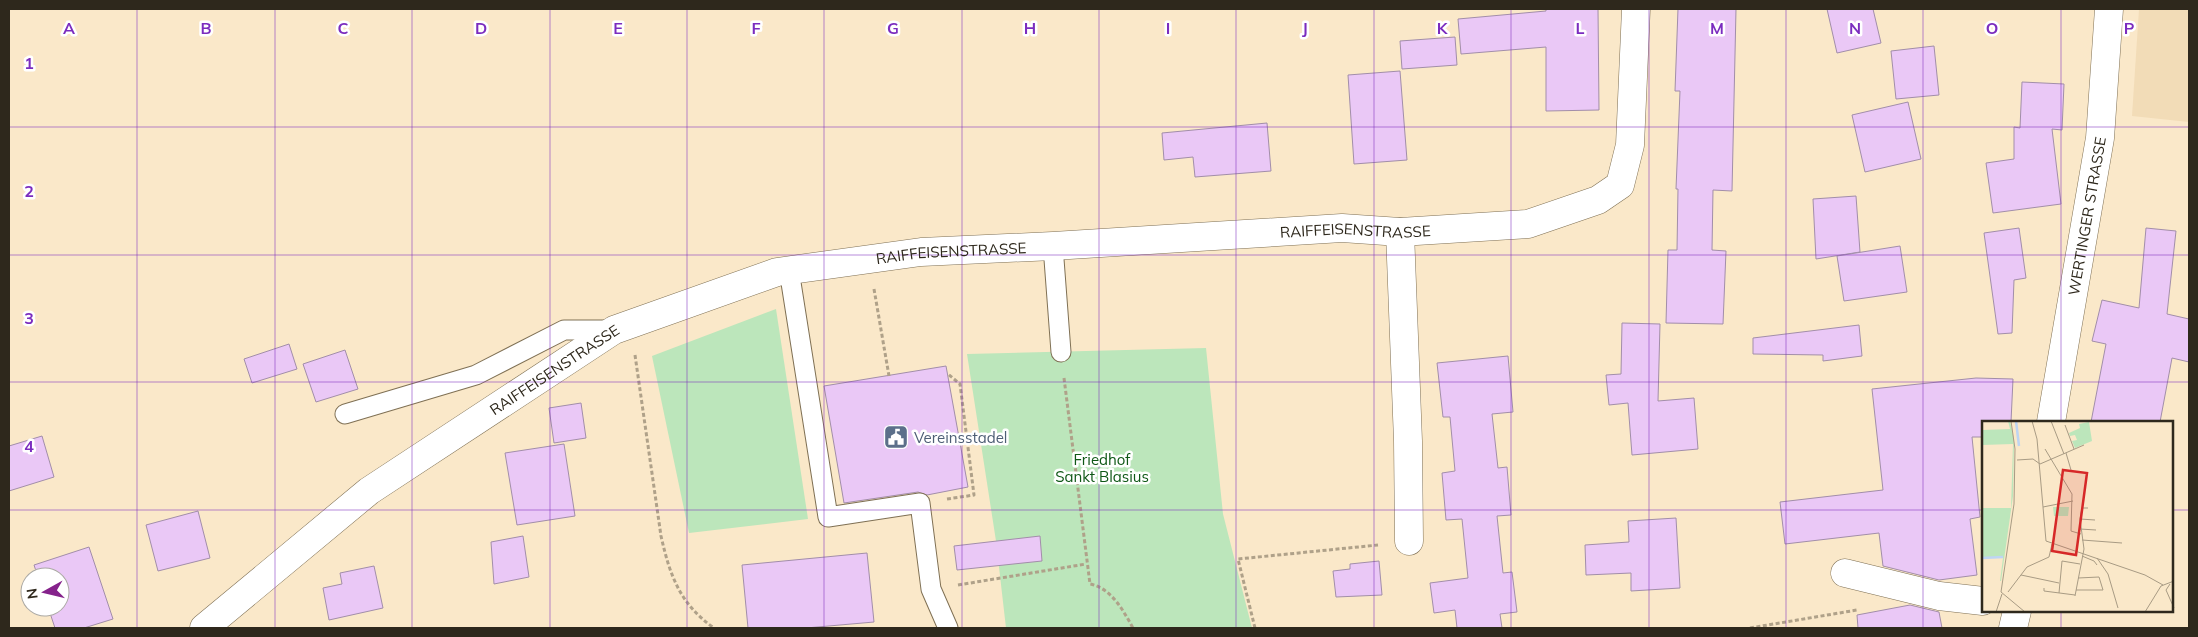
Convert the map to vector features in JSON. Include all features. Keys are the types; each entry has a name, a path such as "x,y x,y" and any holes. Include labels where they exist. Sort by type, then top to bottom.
{"street":[{"name":"RAIFFEISENSTRASSE","path":"204,628 369,491 622,328 777,272 921,252 1342,228 1400,232 1528,224 1598,200 1620,185 1630,145 1636,9"},
{"name":"WERTINGER STRASSE","path":"2051,421 2100,138 2109,9"},
{"path":"1400,232 1408,441 1409,542"},
{"path":"1845,572 1939,596 1982,600"},
{"path":"2013,628 2018,612"}],"lane":[{"path":"1052,246 1061,352"},
{"path":"789,270 828,517 920,503 931,589 948,628"},
{"path":"345,414 476,375 564,330 622,328"}],"path":[{"path":"869,259 888,376"},
{"path":"622,328 668,566 683,599 699,618 714,628"},
{"path":"1061,352 1090,584 1100,586 1123,609 1133,628"},
{"path":"920,503 974,495 960,384 948,374"},
{"path":"1255,628 1238,559 1409,542"},
{"path":"931,589 1086,564"},
{"path":"1750,628 1863,609"}],"shaded area":[{"path":"2139,9 2189,9 2189,122 2132,116"}],"green space":[{"path":"776,309 808,519 689,533 652,356"},
{"name":"Friedhof Sankt Blasius","path":"1206,348 1223,514 1252,628 1006,628 996,541 967,354"}],"building":[{"path":"1546,9 1598,9 1599,110 1546,111 1546,47 1461,54 1458,19 1546,11"},
{"path":"1678,9 1736,9 1732,191 1713,190 1712,250 1726,251 1723,324 1666,323 1668,250 1677,250 1678,189 1676,189 1680,91 1675,91"},
{"path":"1827,9 1873,9 1881,43 1837,53"},
{"path":"1455,37 1457,65 1402,69 1400,41"},
{"path":"1934,46 1939,95 1896,99 1891,51"},
{"path":"1400,71 1407,160 1354,164 1348,75"},
{"path":"2022,82 2064,84 2062,130 2052,129 2061,204 1993,213 1986,163 2014,159 2014,127 2020,128"},
{"path":"1908,102 1921,159 1865,172 1852,115"},
{"path":"1267,123 1271,171 1195,177 1193,157 1164,160 1162,133"},
{"path":"1856,196 1860,252 1816,259 1813,199"},
{"path":"2019,228 2026,278 2014,280 2012,333 1998,334 1984,233"},
{"path":"2146,228 2176,231 2167,314 2189,319 2189,362 2172,358 2160,421 2091,421 2106,344 2092,341 2102,300 2139,308"},
{"path":"1900,246 1907,292 1844,301 1837,256"},
{"path":"1622,323 1660,324 1658,401 1694,398 1698,449 1632,455 1628,403 1609,405 1606,375 1621,374"},
{"path":"1859,325 1862,356 1823,361 1823,355 1753,354 1753,338"},
{"path":"289,344 297,369 252,383 244,359"},
{"path":"345,350 358,389 316,402 303,364"},
{"path":"1508,356 1513,412 1492,414 1498,468 1507,467 1511,515 1497,516 1503,573 1512,572 1517,612 1500,614 1502,628 1457,628 1455,610 1434,613 1430,583 1468,578 1462,519 1446,520 1442,473 1455,471 1450,417 1443,417 1437,363"},
{"name":"Vereinsstadel","path":"946,366 968,487 927,495 918,492 844,503 824,386"},
{"path":"1976,378 2013,379 2011,421 1982,421 1982,437 1972,437 1980,517 1970,519 1977,575 1939,580 1883,566 1879,533 1785,544 1780,502 1883,490 1872,389"},
{"path":"581,403 586,438 554,443 549,408"},
{"path":"42,436 54,477 9,491 9,446"},
{"path":"564,444 575,516 517,525 505,453"},
{"path":"198,511 210,558 158,571 146,525"},
{"path":"1676,518 1680,588 1631,591 1631,573 1586,575 1585,545 1629,542 1628,521"},
{"path":"523,536 529,577 494,584 491,542"},
{"path":"1040,536 1042,561 957,570 954,546"},
{"path":"89,547 113,619 84,628 55,628 51,617 70,617 70,567 35,567 34,565"},
{"path":"867,553 874,622 806,628 748,628 742,565"},
{"path":"1379,561 1382,595 1336,597 1333,571 1350,569 1350,564"},
{"path":"374,566 383,608 329,620 323,588 342,584 340,573"},
{"path":"1910,605 1939,612 1942,628 1858,628 1857,615"}],"place":[{"name":"Vereinsstadel","path":"896,437"}]}
